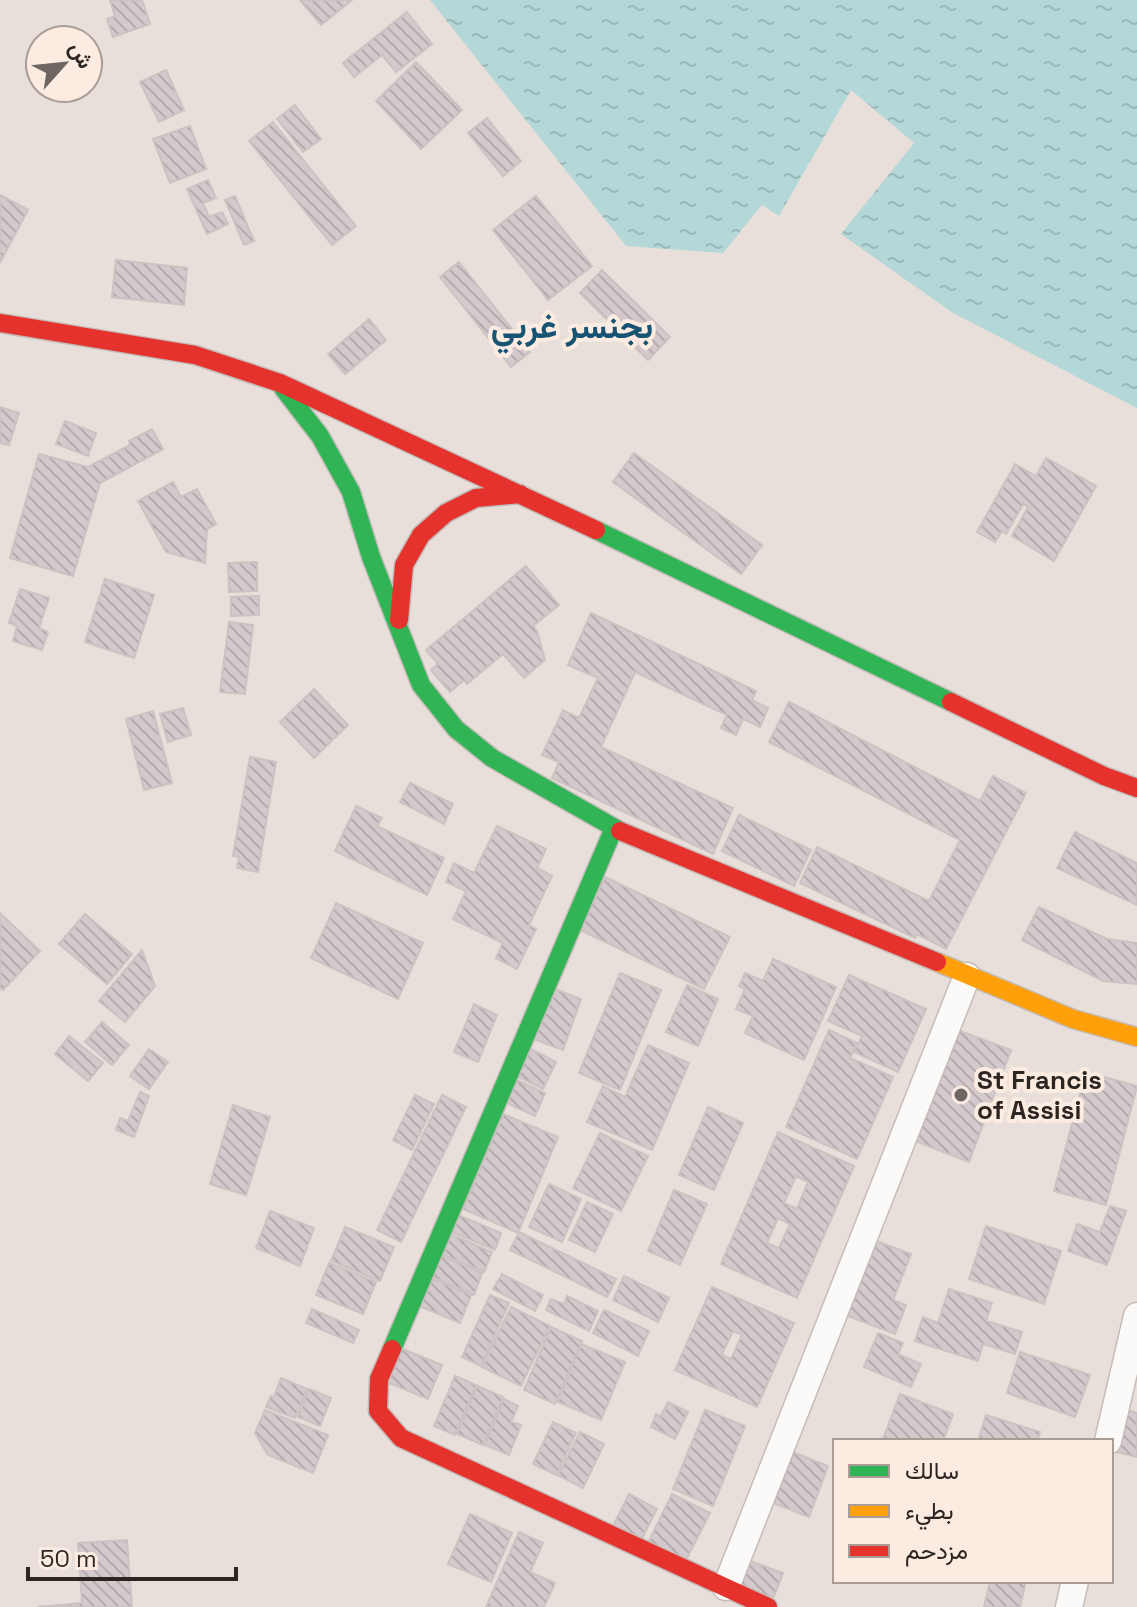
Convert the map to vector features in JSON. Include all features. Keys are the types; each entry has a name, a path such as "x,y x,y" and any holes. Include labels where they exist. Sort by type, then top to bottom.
{"main road":[{"path":"0,323 195,355 280,383 521,494 1104,776 1137,788"},
{"path":"280,383 320,436 351,492 371,557 421,685 456,729 492,758 614,828 1073,1019 1137,1037"},
{"path":"398,629 404,565 421,535 446,513 476,498 521,494"},
{"path":"614,828 379,1379 378,1411 401,1438 768,1607"}],"street":[{"path":"726,1587 967,976"},
{"path":"1108,1439 1137,1316"},
{"path":"1069,1607 1075,1583"}],"water":[{"path":"430,0 1137,0 1137,408 953,313 841,234 914,143 851,90 779,216 762,205 723,253 626,246"}],"building":[{"path":"110,0 142,0 150,24 113,37 107,19 115,16"},
{"path":"300,0 352,0 321,25"},
{"path":"407,12 432,44 396,72 382,55 354,77 343,63"},
{"path":"416,62 462,110 421,149 376,101"},
{"path":"166,70 184,110 159,122 140,82"},
{"path":"295,105 321,139 303,152 277,119"},
{"path":"487,118 521,161 503,176 468,133"},
{"path":"273,122 356,226 332,245 249,141"},
{"path":"190,126 206,169 170,183 153,139"},
{"path":"208,180 216,198 203,203 209,217 222,212 228,224 207,234 187,189"},
{"path":"0,195 28,210 0,263"},
{"path":"235,196 254,241 244,245 225,200"},
{"path":"536,196 592,266 548,300 493,230"},
{"path":"116,260 187,268 184,305 112,297"},
{"path":"459,262 530,352 511,367 440,277"},
{"path":"602,270 670,337 648,360 580,293"},
{"path":"369,319 386,340 345,374 328,354"},
{"path":"0,407 19,413 9,445 0,443"},
{"path":"65,421 96,433 88,456 56,444"},
{"path":"152,429 163,449 100,483 73,576 10,558 39,454 88,467 130,445 129,441"},
{"path":"634,453 762,545 741,574 613,482"},
{"path":"1046,458 1096,486 1054,561 1012,536 1028,507 1023,504 1006,534 1002,531 995,542 977,532 1015,464 1036,476"},
{"path":"173,482 181,497 197,489 216,524 207,529 205,563 166,552 138,501"},
{"path":"257,562 257,591 229,592 228,563"},
{"path":"526,566 559,605 533,626 545,660 524,678 503,654 467,684 464,680 450,692 431,670 438,664 426,650"},
{"path":"105,579 154,595 134,658 85,642"},
{"path":"20,589 49,598 39,628 48,632 42,650 13,641 17,626 9,623"},
{"path":"259,596 259,615 231,616 231,597"},
{"path":"591,613 756,691 752,700 768,708 760,727 743,719 736,735 721,728 727,715 635,672 601,747 733,808 713,854 552,778 559,762 542,755 563,710 579,718 598,678 568,665"},
{"path":"229,622 253,625 245,694 220,692"},
{"path":"314,689 348,725 314,758 280,722"},
{"path":"789,702 980,801 993,776 1026,793 946,949 917,934 915,938 800,883 817,847 929,901 960,840 769,742"},
{"path":"183,708 191,735 168,742 160,714"},
{"path":"153,711 172,783 144,790 126,719"},
{"path":"250,757 276,762 258,872 237,868 239,857 233,856"},
{"path":"410,783 453,804 444,824 400,802"},
{"path":"356,806 382,818 377,826 444,858 427,895 335,851"},
{"path":"739,815 811,850 794,886 722,851"},
{"path":"497,826 546,849 537,868 552,876 529,925 536,929 517,969 496,958 503,943 453,919 466,891 446,882 454,863 474,873"},
{"path":"1075,832 1137,863 1137,905 1057,868"},
{"path":"605,877 730,937 704,989 580,930"},
{"path":"336,903 423,943 398,999 311,958"},
{"path":"1039,907 1107,939 1137,943 1137,984 1103,981 1022,940"},
{"path":"0,913 40,951 3,990 0,988"},
{"path":"85,914 132,954 107,984 59,944"},
{"path":"142,950 155,986 125,1022 99,1001"},
{"path":"773,959 836,987 804,1060 745,1033 753,1016 736,1009 745,989 739,986 745,973 763,981"},
{"path":"620,973 661,990 620,1090 579,1073"},
{"path":"849,975 926,1009 898,1072 854,1052 862,1036 828,1021"},
{"path":"687,985 718,999 698,1046 666,1032"},
{"path":"547,986 581,999 563,1050 528,1037"},
{"path":"474,1004 497,1015 478,1062 454,1052"},
{"path":"102,1022 129,1045 112,1065 85,1042"},
{"name":"St Francis of Assisi","path":"952,1028 1011,1050 969,1162 910,1139"},
{"path":"829,1030 857,1043 850,1058 893,1077 857,1159 786,1127"},
{"path":"69,1036 103,1063 88,1081 55,1054"},
{"path":"523,1045 556,1062 543,1089 510,1073"},
{"path":"648,1045 689,1063 652,1150 587,1122 603,1086 625,1097"},
{"path":"149,1049 168,1062 149,1089 130,1076"},
{"path":"1086,1072 1137,1086 1106,1205 1054,1191"},
{"path":"510,1077 545,1093 535,1116 500,1100"},
{"path":"140,1092 149,1096 134,1137 116,1130 120,1118 128,1121"},
{"path":"415,1095 434,1104 412,1150 393,1140"},
{"path":"442,1095 466,1107 401,1242 377,1230"},
{"path":"233,1105 270,1117 246,1195 210,1184"},
{"path":"708,1107 743,1123 714,1190 679,1175"},
{"path":"503,1114 558,1137 518,1233 463,1209"},
{"path":"778,1132 854,1166 797,1298 721,1264","holes":["796,1176 808,1182 797,1209 784,1203","778,1218 790,1224 779,1248 767,1243"]},
{"path":"600,1133 648,1156 621,1211 573,1188"},
{"path":"549,1184 581,1199 562,1242 529,1227"},
{"path":"674,1190 707,1204 680,1265 648,1251"},
{"path":"587,1202 613,1214 595,1252 569,1240"},
{"path":"1110,1206 1126,1211 1107,1265 1068,1251 1077,1224 1100,1232"},
{"path":"270,1211 314,1228 300,1266 256,1248"},
{"path":"449,1211 501,1233 495,1250 442,1228"},
{"path":"986,1226 1061,1251 1044,1304 969,1279"},
{"path":"345,1227 394,1247 380,1281 331,1261"},
{"path":"445,1232 492,1252 484,1272 436,1252"},
{"path":"519,1232 616,1279 607,1297 510,1250"},
{"path":"874,1240 911,1254 893,1300 906,1305 895,1334 845,1315"},
{"path":"436,1253 482,1273 474,1295 427,1275"},
{"path":"329,1263 376,1282 363,1314 316,1295"},
{"path":"502,1274 543,1295 535,1311 493,1289"},
{"path":"425,1276 471,1295 460,1323 414,1304"},
{"path":"624,1276 669,1298 658,1322 613,1300"},
{"path":"712,1287 794,1323 757,1407 675,1370","holes":["733,1331 742,1335 731,1359 722,1354"]},
{"path":"949,1289 992,1303 986,1321 1022,1332 1015,1354 983,1344 978,1361 915,1341 923,1317 938,1323"},
{"path":"490,1295 509,1303 481,1366 462,1357"},
{"path":"567,1296 598,1311 589,1331 546,1310 551,1299 564,1304"},
{"path":"511,1307 550,1326 521,1386 482,1367"},
{"path":"312,1309 359,1330 353,1343 306,1323"},
{"path":"604,1310 649,1331 638,1356 593,1333"},
{"path":"551,1327 582,1341 555,1404 524,1390"},
{"path":"878,1333 903,1343 898,1354 921,1364 911,1387 864,1367"},
{"path":"581,1344 625,1362 601,1420 558,1402"},
{"path":"398,1347 442,1365 428,1399 384,1381"},
{"path":"1020,1352 1090,1375 1075,1417 1007,1393"},
{"path":"455,1376 476,1385 455,1435 434,1426"},
{"path":"281,1378 307,1389 295,1418 266,1407 271,1396 274,1397"},
{"path":"477,1386 503,1397 483,1445 457,1434"},
{"path":"309,1389 331,1398 320,1426 298,1417"},
{"path":"900,1394 953,1414 944,1439 883,1439"},
{"path":"504,1399 518,1406 511,1422 521,1425 509,1455 485,1445"},
{"path":"668,1402 688,1412 675,1439 651,1427 656,1414 661,1416"},
{"path":"265,1410 328,1435 313,1473 268,1455 255,1433"},
{"path":"705,1410 745,1426 713,1506 673,1489"},
{"path":"1128,1410 1137,1413 1137,1457 1117,1452"},
{"path":"986,1415 1040,1432 1038,1439 979,1439"},
{"path":"553,1422 576,1433 556,1475 533,1464"},
{"path":"580,1432 604,1444 583,1488 558,1475"},
{"path":"780,1447 828,1466 809,1517 760,1498"},
{"path":"629,1494 657,1509 640,1542 612,1528"},
{"path":"672,1494 710,1513 684,1564 647,1545"},
{"path":"470,1514 512,1533 491,1582 448,1564"},
{"path":"519,1532 543,1543 530,1572 555,1583 544,1607 486,1607"},
{"path":"127,1540 132,1607 37,1607 82,1603 78,1543"},
{"path":"742,1558 783,1573 770,1607 729,1592"},
{"path":"990,1583 1026,1583 1020,1607 984,1607"}],"traffic: fast":[{"path":"283,388 320,436 351,492 371,557 421,685 456,729 492,758 620,831"},
{"path":"596,530 951,702"},
{"path":"392,1349 614,828"}],"traffic: slow":[{"path":"937,962 1073,1019 1137,1037"}],"traffic: jam":[{"path":"0,323 195,355 280,383 596,530"},
{"path":"399,620 404,565 421,535 446,513 476,498 520,494"},
{"path":"951,702 1104,776 1137,788"},
{"path":"620,831 937,962"},
{"path":"392,1349 379,1379 378,1411 401,1438 768,1607"}],"place":[{"name":"St Francis of Assisi","path":"961,1095"}],"district":[{"name":"بجنسر غربي","path":"572,326"}]}
